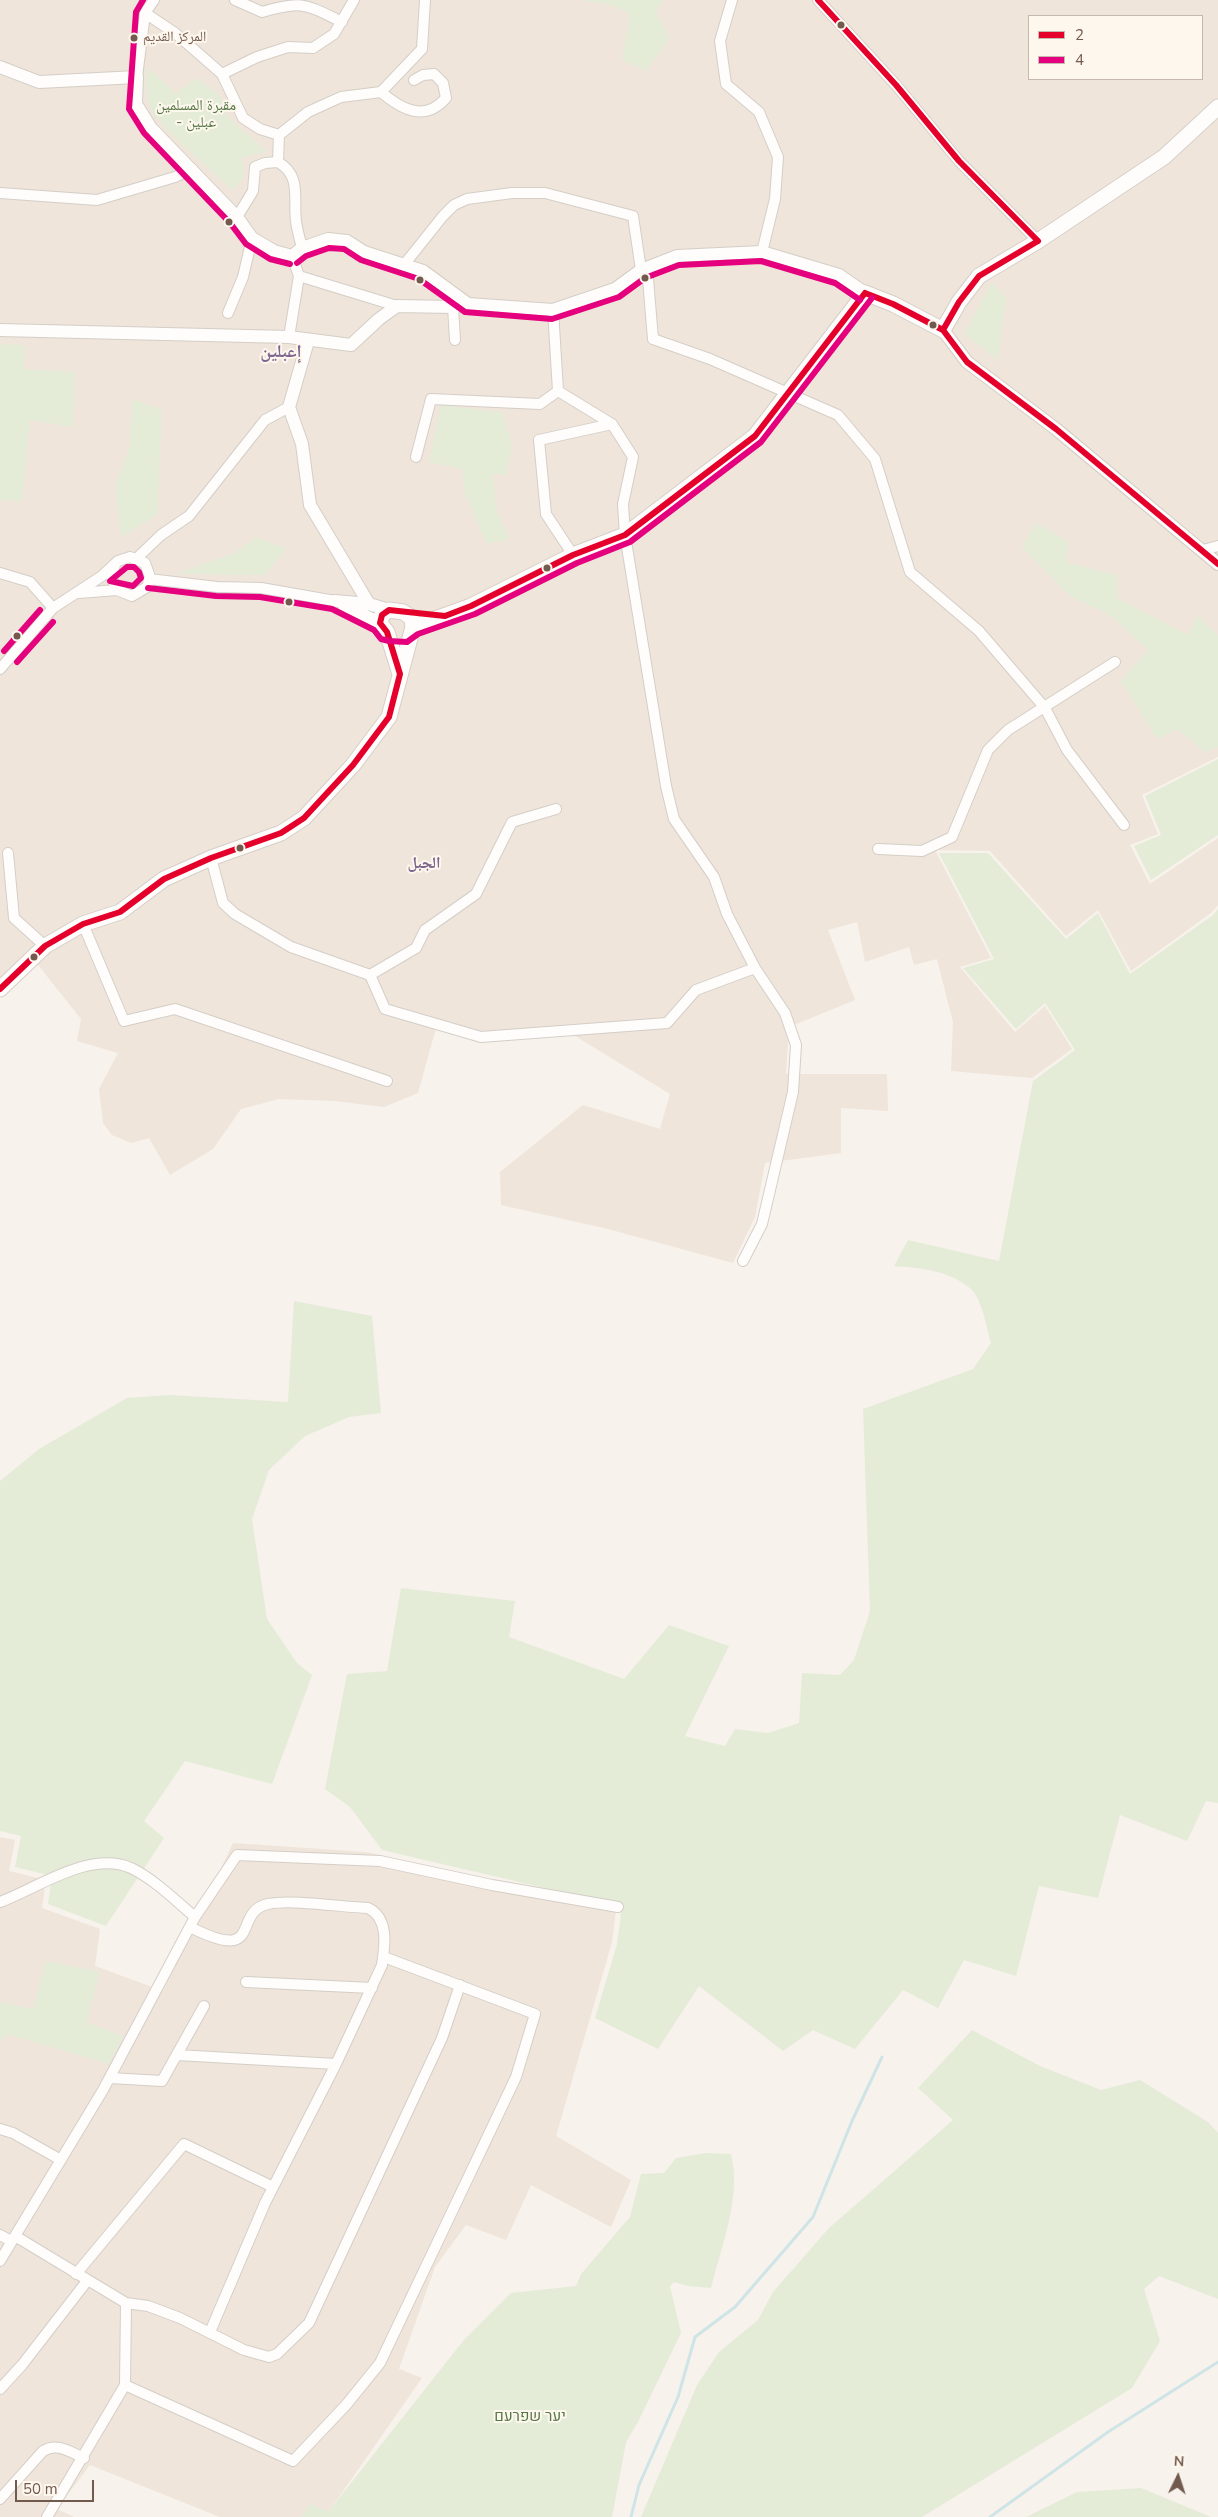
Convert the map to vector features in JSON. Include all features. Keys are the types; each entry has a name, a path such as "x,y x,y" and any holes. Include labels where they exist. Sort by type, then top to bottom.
{"main road":[{"path":"385,622 410,624 445,616 471,606 573,555 625,536 755,436 865,293 893,304 942,330 958,302 979,276 1038,241 1164,157 1218,108"},
{"path":"385,622 400,635 410,624"},
{"path":"385,622 400,674"},
{"path":"0,989 45,946 83,924 120,912 164,879 211,858 281,833 304,818 353,764 389,717 410,624"}],"street":[{"path":"154,0 145,13 137,77 136,104 151,128 237,217 252,238 274,251 297,252 328,239 347,241 364,252 423,271 468,304"},
{"path":"234,0 262,12 288,4 308,6 342,22"},
{"path":"222,74 257,57 288,47 313,48 334,34 354,0"},
{"path":"278,162 279,135 308,112 341,97 381,92 422,49 425,0"},
{"path":"732,0 720,41 726,84 759,112 778,157 775,198 762,252"},
{"path":"818,0 896,85 959,161 1038,241"},
{"path":"145,13 175,33 222,74 243,118 260,129 279,135"},
{"path":"0,67 39,82 137,77"},
{"path":"381,92 411,111 424,112 437,108 446,98 444,82 434,74 424,75 414,80"},
{"path":"237,217 252,191 255,167 265,163 278,162 288,167 296,184 297,252 300,276 289,337"},
{"path":"0,193 97,200 175,177 192,169"},
{"path":"403,266 454,205 467,198 512,193 545,193 633,216 644,268 653,339 710,358 838,415 875,459 910,572 979,631 1045,708 1067,750 1124,825"},
{"path":"228,313 243,277 252,238"},
{"path":"300,276 398,306 452,307 468,304 553,310 615,289 644,268 676,256 762,252 839,275 865,293"},
{"path":"0,330 289,337 308,341 351,345 379,319 398,306"},
{"path":"452,307 455,340"},
{"path":"553,310 558,391"},
{"path":"942,330 967,362 1056,429 1218,564"},
{"path":"308,341 289,408 302,444 310,505 369,604 385,622"},
{"path":"558,391 612,424 633,458 623,504 625,536 666,786 674,819 714,877 727,914 755,968 784,1013 796,1045 793,1092 762,1224 743,1261"},
{"path":"416,457 430,399 540,404 558,391"},
{"path":"136,558 161,535 189,516 265,420 289,408"},
{"path":"573,555 546,514 539,440 612,424"},
{"path":"1203,550 1218,546"},
{"path":"0,669 53,608 74,594 115,564 124,558 136,558 147,567 149,579 147,587 137,594 125,595 117,590 111,576 115,564"},
{"path":"0,573 30,582 53,608"},
{"path":"149,579 217,587 261,588 335,601 369,604"},
{"path":"74,594 117,590"},
{"path":"335,601 385,622"},
{"path":"878,849 922,851 952,837 988,750 1008,730 1115,662"},
{"path":"370,975 416,948 425,930 476,894 512,822 556,809"},
{"path":"8,853 14,918 45,946"},
{"path":"211,858 223,903 235,914 291,948 370,975 385,1010 482,1037 667,1023 696,990 755,968"},
{"path":"83,924 124,1021 175,1009 387,1081"},
{"path":"0,2260 110,2078 195,1917 237,1855 380,1861 492,1885 618,1907"},
{"path":"0,1902 64,1872 106,1864 120,1865 132,1869 147,1878 195,1917"},
{"path":"190,1927 213,1939 236,1940 243,1934 255,1911 268,1904 282,1903 368,1908 377,1913 381,1918 383,1928 384,1957 382,1965 336,2064 273,2187 210,2332"},
{"path":"126,2385 294,2461 346,2405 380,2363 516,2077 536,2014 384,1957"},
{"path":"246,1982 372,1988"},
{"path":"0,2235 13,2238 126,2303 148,2306 180,2318 244,2350 269,2357 277,2354 288,2346 309,2323 442,2038 460,1985"},
{"path":"110,2078 162,2080 204,2006"},
{"path":"177,2054 336,2064"},
{"path":"0,2129 14,2133 61,2160"},
{"path":"76,2274 184,2144 273,2187"},
{"path":"0,2389 22,2365 87,2281"},
{"path":"47,2517 126,2385 126,2303"},
{"path":"0,2499 42,2451 48,2447 58,2447 84,2458"}],"shaded area":[{"path":"0,0 1218,0 1218,757 1142,795 1158,834 1130,845 1150,884 1218,838 1218,905 1211,913 1131,971 1098,910 1066,936 990,851 935,850 991,958 960,967 1015,1032 1045,1006 1072,1049 1032,1078 951,1071 953,1022 937,959 914,965 909,947 865,962 857,922 828,930 855,1000 789,1027 786,1074 887,1074 888,1111 841,1108 841,1153 765,1163 755,1217 733,1263 608,1229 501,1205 500,1172 583,1105 660,1129 670,1094 572,1034 479,1040 436,1028 418,1093 384,1107 334,1101 279,1099 241,1109 213,1149 170,1175 149,1138 131,1143 112,1135 103,1123 99,1089 118,1053 77,1041 81,1019 38,965 0,994"},
{"path":"0,1837 15,1840 9,1871 46,1880 42,1908 100,1929 95,1966 163,1991 233,1843 366,1852 616,1910 612,1942 556,2136 631,2180 611,2227 531,2185 506,2240 466,2225 435,2267 399,2369 422,2378 325,2517 220,2517 90,2465 57,2509 74,2517 0,2517"}],"green space":[{"path":"580,0 663,0 656,12 670,38 646,71 622,59 630,13 608,4"},
{"name":"مقبرة المسلمين - عبلين","path":"147,68 176,93 197,78 220,96 228,117 267,152 242,157 244,176 233,190 154,115 148,97 146,83"},
{"path":"992,282 1006,298 998,360 964,334"},
{"path":"0,344 25,345 24,369 75,372 73,427 30,420 22,501 0,500"},
{"path":"132,399 162,410 157,515 121,537 115,486 130,446"},
{"path":"441,405 502,412 512,445 506,475 492,474 497,511 509,539 487,544 465,494 462,469 429,462"},
{"path":"1036,523 1069,542 1066,562 1117,575 1117,598 1188,635 1198,615 1218,636 1218,747 1205,752 1177,729 1157,739 1121,681 1148,650 1110,615 1069,595 1022,547"},
{"path":"257,537 286,549 265,575 176,574 234,553"},
{"path":"1218,759 1218,835 1151,880 1134,846 1161,835 1145,796"},
{"path":"939,853 988,853 1066,939 1098,913 1130,974 1213,915 1218,909 1218,1803 1206,1801 1187,1841 1120,1815 1098,1898 1039,1886 1016,1976 964,1960 938,2008 903,1990 855,2049 813,2030 783,2051 699,1986 658,2049 595,2018 617,1944 622,1906 382,1850 350,1807 325,1789 347,1674 387,1671 401,1588 515,1601 509,1637 624,1679 669,1625 729,1646 685,1736 725,1746 735,1729 768,1733 799,1723 802,1673 840,1675 854,1660 870,1611 863,1409 973,1369 991,1343 981,1307 971,1289 953,1278 934,1271 894,1266 908,1240 999,1261 1033,1081 1075,1050 1045,1003 1016,1029 963,968 994,959"},
{"path":"294,1301 372,1316 381,1413 349,1417 305,1436 269,1470 252,1519 267,1619 297,1663 312,1675 272,1784 185,1761 144,1821 164,1838 106,1926 48,1904 52,1876 15,1867 21,1836 0,1831 0,1481 39,1449 127,1398 170,1395 288,1402"},
{"path":"46,1961 100,1972 86,2022 123,2036 109,2064 7,2034 0,2042 0,2002 33,2009"},
{"path":"972,2030 1040,2066 1101,2090 1140,2080 1208,2122 1218,2133 1218,2299 1159,2276 1144,2289 1160,2341 1132,2388 922,2517 641,2517 697,2385 719,2352 758,2320 773,2292 829,2228 953,2120 918,2088"},
{"name":"יער שפרעם","path":"706,2153 731,2154 734,2170 734,2187 725,2239 711,2288 688,2286 674,2282 670,2286 681,2333 638,2422 626,2442 612,2517 301,2517 310,2504 328,2512 463,2341 511,2293 576,2286 581,2274 630,2217 641,2174 664,2173 676,2158"},
{"path":"1141,2488 1211,2517 1026,2517 1077,2492"}],"waterway":[{"path":"631,2517 639,2485 678,2397 695,2337 735,2307 813,2217 852,2121 882,2057"},
{"path":"990,2517 1108,2432 1218,2362"}],"transit line":[{"name":"4","path":"143,0 136,12 129,109 144,133 230,223 246,244 270,259 290,264"},
{"name":"2","path":"818,0 896,85 959,161 1038,241"},
{"name":"2","path":"943,330 959,302 979,276 1038,241"},
{"name":"4","path":"297,263 306,256 329,248 344,249 361,260 419,279 465,312 552,319 619,297 645,278 679,265 761,261 835,283 860,300"},
{"name":"2","path":"865,293 893,304 943,330 967,362 1056,429 1218,564"},
{"name":"2","path":"0,989 45,946 83,924 120,912 164,879 211,858 281,833 304,818 353,765 389,717 400,674 387,632 380,623 382,615 389,610 445,616 471,606 573,555 625,535 755,436 865,293"},
{"name":"4","path":"148,588 216,596 260,597 332,609 374,630 381,639 407,642 418,634 475,614 577,563 630,542 761,442 872,298"},
{"name":"4","path":"127,567 134,567 139,572 141,578 133,586 110,581 127,567"},
{"name":"4","path":"4,651 40,610"},
{"name":"4","path":"17,662 53,622"}],"place":[{"name":"المركز القديم","path":"134,38"}],"district":[{"name":"إعبلين","path":"281,353"},
{"name":"الجبل","path":"424,864"}]}
